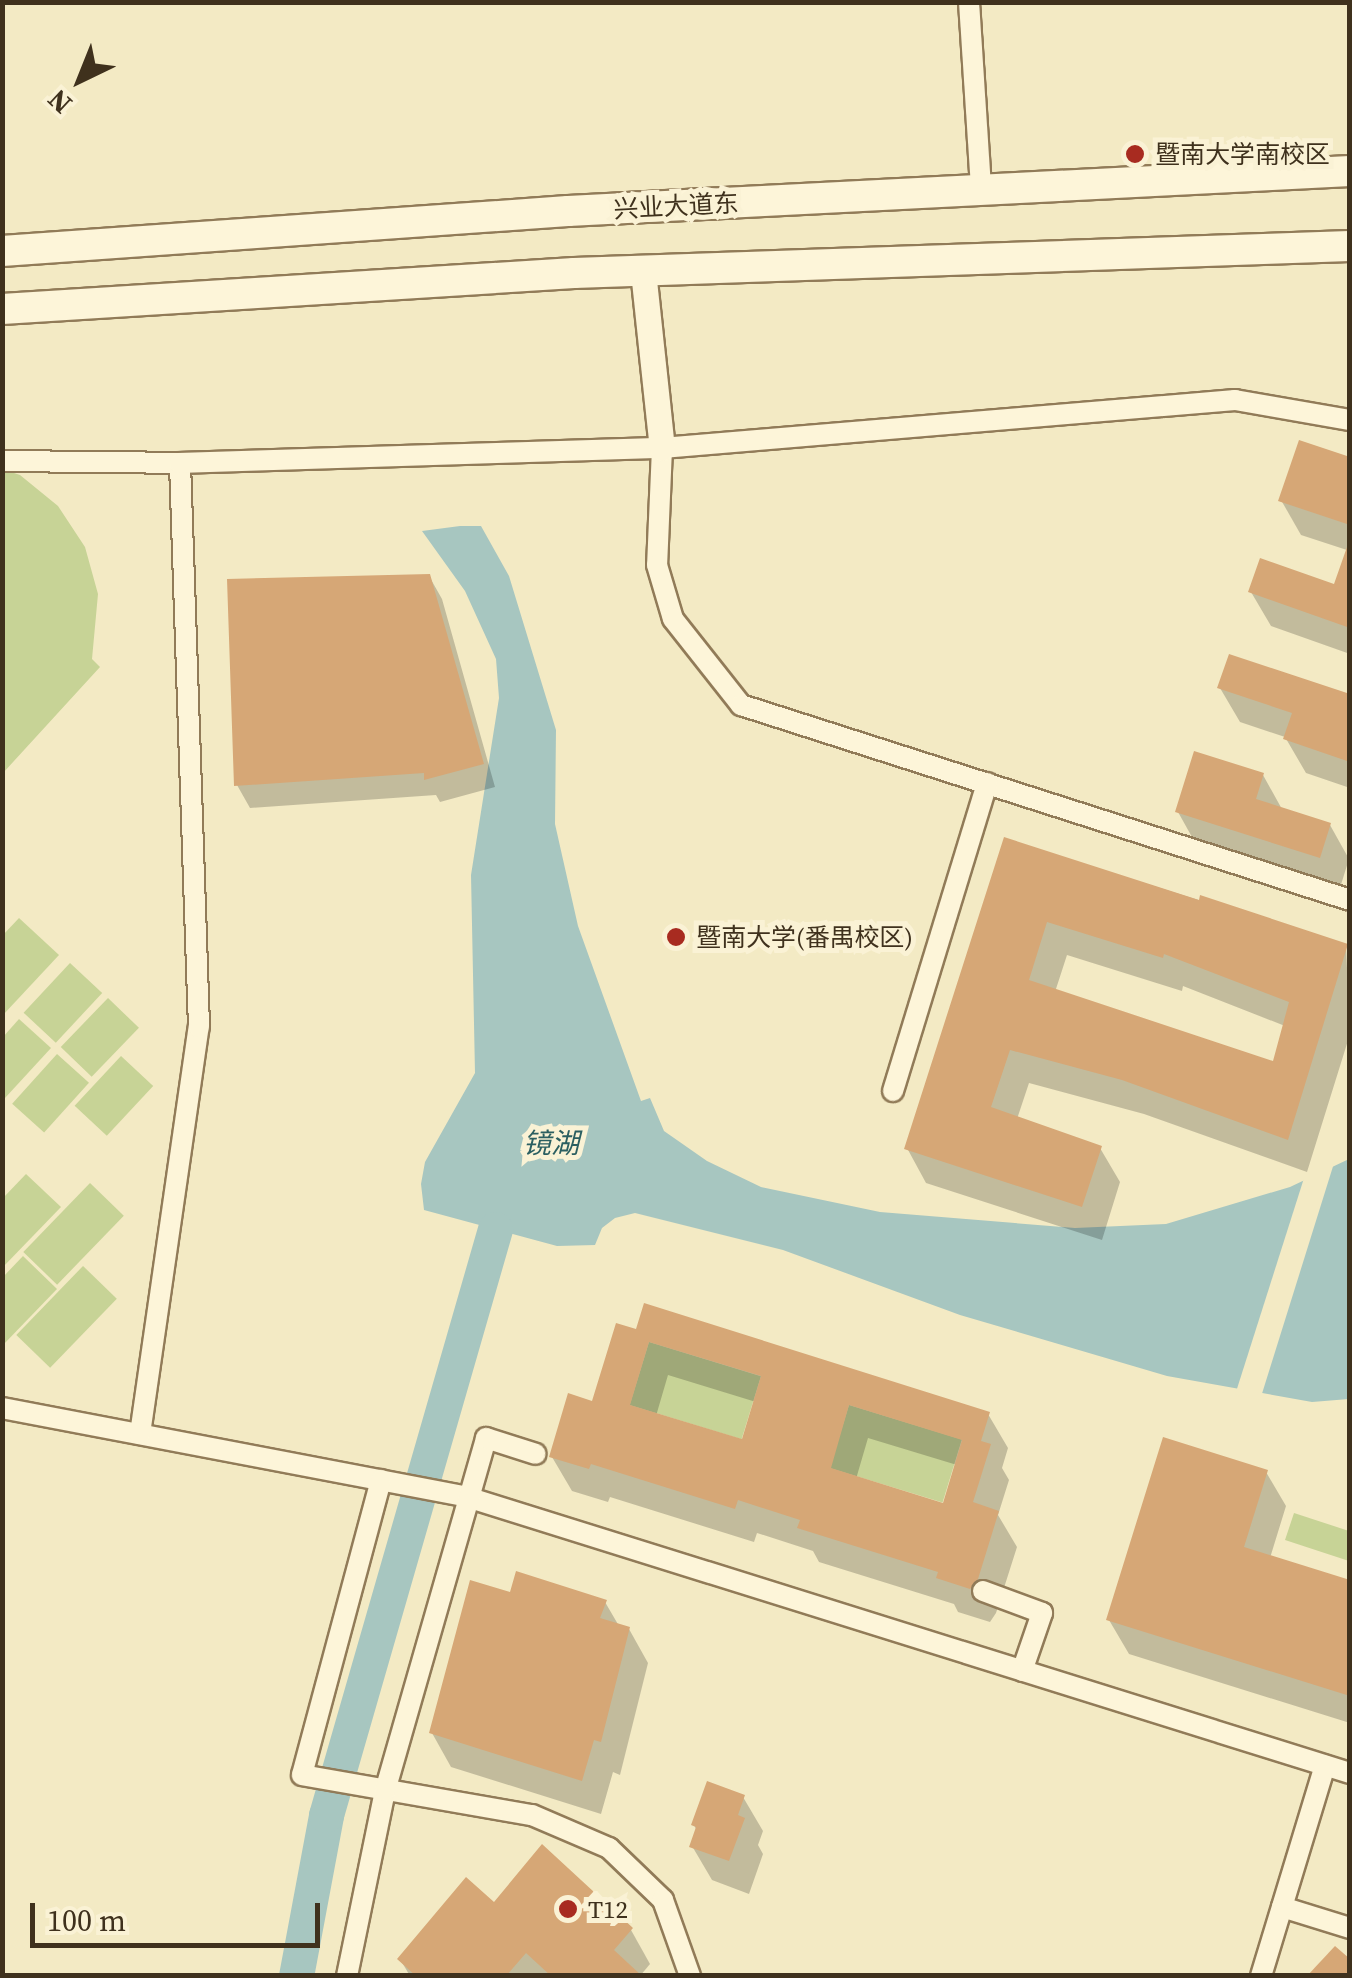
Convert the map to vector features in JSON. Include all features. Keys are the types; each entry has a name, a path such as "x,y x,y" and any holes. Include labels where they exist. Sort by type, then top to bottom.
{"main road":[{"name":"兴业大道东","path":"2,251 568,211 1350,171"},
{"path":"2,308 643,272 1350,246"}],"street":[{"path":"968,2 981,190"},
{"path":"643,272 662,448 657,565 673,619 741,705 1350,900"},
{"path":"2,461 180,463 662,448 1236,400 1350,420"},
{"path":"140,1434 199,1027 180,463"},
{"path":"894,1091 987,783"},
{"path":"2,1408 457,1495 1350,1773"},
{"path":"347,1976 384,1792 457,1495 486,1438 536,1454"},
{"path":"381,1480 302,1775 532,1815 610,1848 663,1900 690,1976"},
{"path":"983,1591 1042,1613 1022,1670"},
{"path":"1260,1976 1324,1765"},
{"path":"1282,1907 1350,1928"}],"green space":[{"path":"2,469 20,475 58,506 85,547 98,594 92,659 100,667 3,773"},
{"path":"19,918 59,955 3,1015 3,935"},
{"path":"70,963 102,993 56,1043 24,1013"},
{"path":"108,998 139,1028 92,1077 61,1047"},
{"path":"19,1019 51,1048 5,1098 3,1037"},
{"path":"57,1054 89,1083 44,1133 12,1104"},
{"path":"121,1056 153,1086 107,1136 75,1106"},
{"path":"26,1174 61,1207 3,1267 3,1198"},
{"path":"90,1183 124,1216 57,1285 23,1252"},
{"path":"23,1256 57,1289 3,1345 3,1277"},
{"path":"83,1266 117,1299 50,1368 16,1335"},
{"path":"649,1342 761,1376 742,1439 630,1405"},
{"path":"849,1405 962,1439 943,1503 830,1468"},
{"path":"1294,1513 1349,1531 1349,1561 1285,1540"}],"water":[{"name":"镜湖","path":"481,526 509,576 556,730 555,824 578,926 641,1101 650,1098 664,1131 707,1161 761,1187 880,1212 1075,1228 1166,1224 1290,1187 1349,1159 1349,1399 1312,1402 1167,1376 960,1315 783,1250 635,1213 615,1218 602,1228 595,1245 557,1246 424,1210 421,1184 425,1162 475,1073 471,875 499,698 496,659 465,591 422,531"}],"pier":[{"path":"1335,1160 1260,1400 1235,1395 1305,1175"}],"building":[{"path":"1299,440 1350,457 1350,525 1278,501"},
{"path":"1347,547 1350,628 1248,592 1260,558 1334,584"},
{"path":"430,574 484,764 424,780 424,773 234,786 227,579"},
{"path":"1229,654 1350,694 1350,762 1283,739 1292,713 1217,688"},
{"path":"1194,751 1264,773 1256,799 1331,823 1320,858 1175,812"},
{"path":"1004,837 1348,944 1288,1140 1122,1080 1010,1050 991,1107 1102,1146 1082,1207 904,1149","holes":["1047,922 1163,958 1164,954 1289,1002 1273,1061 1029,980"]},
{"path":"644,1303 990,1412 981,1441 991,1444 973,1502 999,1511 978,1579 970,1589 936,1578 938,1572 797,1528 800,1520 738,1500 735,1509 591,1464 589,1469 549,1457 568,1393 592,1401 616,1323 636,1329","holes":["649,1342 761,1376 742,1439 630,1405","849,1405 962,1440 943,1503 831,1468"]},
{"path":"1163,1437 1268,1470 1244,1547 1350,1580 1350,1696 1106,1620"},
{"path":"516,1571 607,1600 600,1618 630,1627 601,1742 594,1740 582,1781 429,1733 470,1580 510,1592"},
{"path":"707,1781 745,1795 738,1815 745,1818 729,1861 689,1847 696,1827 691,1825"},
{"path":"542,1844 633,1928 614,1950 642,1976 551,1976 526,1953 506,1976 416,1976 397,1959 466,1877 494,1902"},
{"path":"1335,1946 1350,1959 1350,1976 1307,1976"}],"waterway":[{"path":"296,1976 326,1815 495,1229"}],"place":[{"name":"暨南大学南校区","path":"1135,154"},
{"name":"暨南大学(番禺校区)","path":"676,937"},
{"name":"T12","path":"568,1909"}]}
